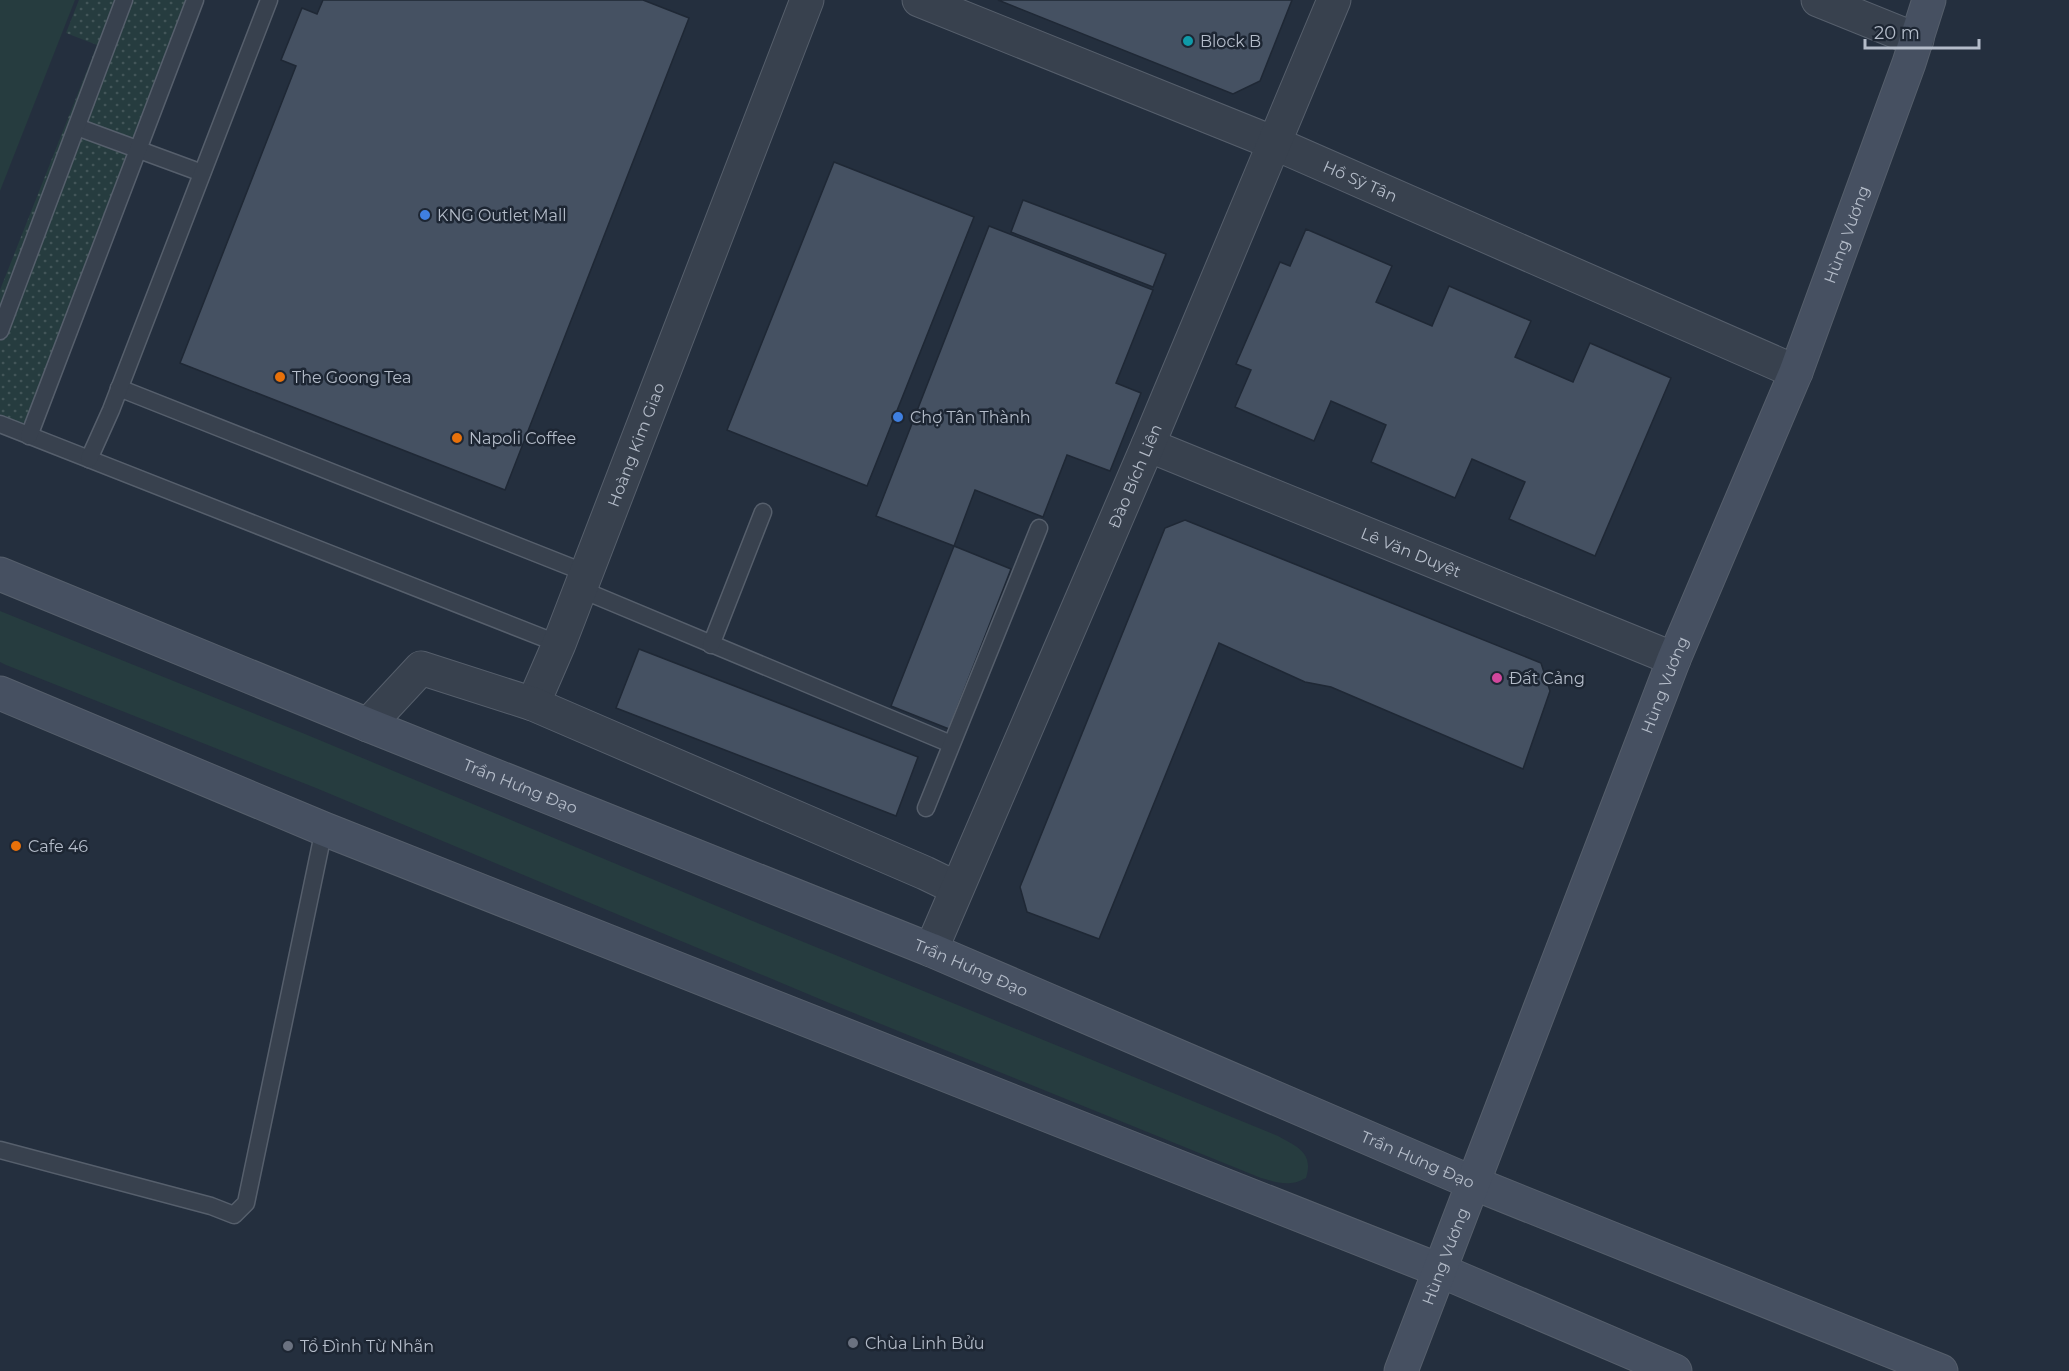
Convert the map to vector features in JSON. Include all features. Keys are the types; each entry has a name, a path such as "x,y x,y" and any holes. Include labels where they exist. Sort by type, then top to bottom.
{"street":[{"name":"Hoàng Kim Giao","path":"533,704 559,644 807,0"},
{"name":"Hồ Sỹ Tân","path":"919,0 1274,143 1796,372"},
{"name":"Đào Bích Liên","path":"931,950 1148,445 1334,0"},
{"path":"1818,0 1917,40"},
{"name":"Hùng Vương","path":"1401,1371 1674,660 1796,372 1917,40 1929,0"},
{"name":"Lê Văn Duyệt","path":"1148,445 1674,660"},
{"name":"Trần Hưng Đạo","path":"0,574 368,725 931,950 1473,1183 1941,1371"},
{"path":"368,725 421,668 533,704 956,888"},
{"path":"0,693 324,829 1439,1270 1676,1371"}],"lane":[{"path":"0,331 124,0"},
{"path":"29,436 195,0"},
{"path":"90,459 269,0"},
{"path":"77,127 202,173"},
{"path":"119,388 583,580 711,645 951,744"},
{"path":"0,424 559,644"},
{"path":"711,645 763,512"},
{"path":"926,808 1039,528"},
{"path":"0,1150 211,1206 234,1215 246,1203 324,829"}],"green space":[{"path":"0,0 75,0 0,191"},
{"path":"79,0 198,0 26,443 0,433 0,290 97,45 66,33"},
{"path":"0,611 305,734 784,934 1278,1136 1297,1147 1306,1156 1308,1169 1306,1178 1300,1181 1279,1183 1261,1178 834,1005 316,788 6,665 0,662"}],"building":[{"name":"KNG Outlet Mall","path":"323,0 643,0 689,18 505,490 180,363 296,66 281,60 302,8 317,14"},
{"name":"Block B","path":"998,0 1292,0 1260,81 1233,94"},
{"path":"834,162 974,217 867,486 727,430"},
{"path":"1023,200 1166,254 1153,287 1011,232"},
{"path":"989,226 1153,290 1116,383 1141,393 1110,471 1067,455 1043,517 975,490 954,546 876,516"},
{"path":"1306,229 1392,266 1376,302 1432,326 1449,286 1531,321 1515,357 1573,382 1590,343 1671,378 1595,556 1509,519 1525,482 1472,459 1455,498 1371,462 1386,425 1331,401 1314,441 1235,407 1251,370 1236,364 1280,262 1290,266"},
{"path":"1185,520 1541,663 1550,691 1523,769 1331,687 1305,682 1219,643 1099,939 1027,912 1020,887 1165,528"},
{"path":"954,546 1011,569 949,729 891,706"},
{"path":"639,649 918,757 896,816 616,708"}],"place":[{"name":"Block B","path":"1188,41"},
{"name":"KNG Outlet Mall","path":"425,215"},
{"name":"The Goong Tea","path":"280,377"},
{"name":"Chợ Tân Thành","path":"898,417"},
{"name":"Napoli Coffee","path":"457,438"},
{"name":"Đất Cảng","path":"1497,678"},
{"name":"Cafe 46","path":"16,846"},
{"name":"Chùa Linh Bửu","path":"853,1343"},
{"name":"Tổ Đình Từ Nhãn","path":"288,1346"}]}
